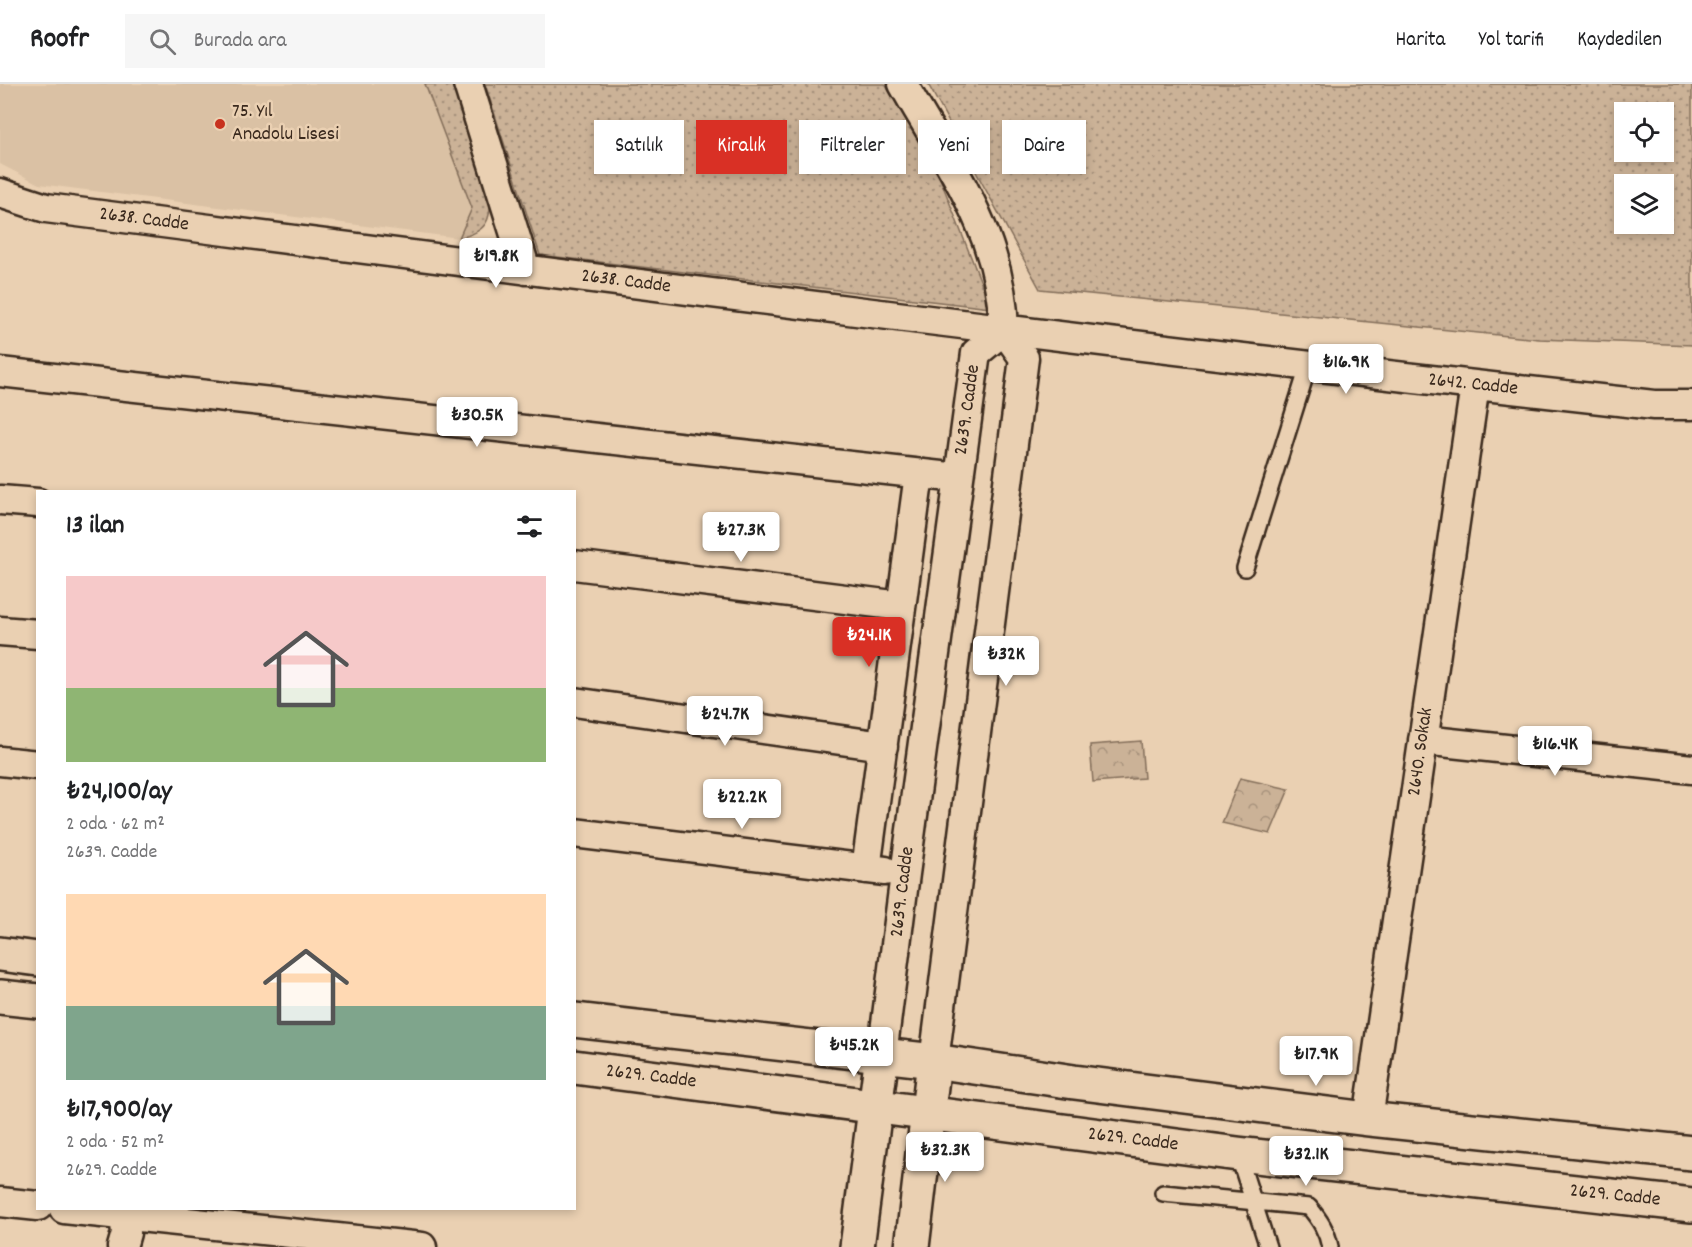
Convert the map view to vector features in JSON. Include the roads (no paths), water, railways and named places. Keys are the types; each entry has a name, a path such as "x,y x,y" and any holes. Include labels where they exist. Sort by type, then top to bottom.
{"main road":[{"path":"0,954 36,959"},
{"path":"0,997 36,1001"},
{"path":"576,1020 934,1061 1074,1082 1368,1119 1692,1153"},
{"name":"2639. Cadde","path":"857,1247 882,1055"},
{"path":"912,1247 934,1061"},
{"name":"2629. Cadde","path":"576,1067 1238,1154 1692,1205"}],"street":[{"path":"468,84 526,270"},
{"path":"903,84 954,170 977,216 1000,283 1004,330 1024,358 934,1061"},
{"name":"2638. Cadde","path":"0,193 46,208 1004,330"},
{"name":"2642. Cadde","path":"1004,330 1308,367 1654,405 1692,405"},
{"name":"2639. Cadde","path":"882,1055 976,353 1004,330"},
{"path":"0,372 959,478"},
{"name":"2640. Sokak","path":"1368,1119 1475,385"},
{"path":"866,869 919,474"},
{"path":"0,500 36,503"},
{"path":"576,565 901,606"},
{"path":"0,631 36,634"},
{"path":"576,702 883,746"},
{"path":"1423,740 1692,769"},
{"path":"0,761 36,765"},
{"path":"576,833 905,874"},
{"path":"0,1202 36,1206"},
{"path":"74,1210 422,1247"},
{"path":"122,1247 126,1230 124,1215"}],"lane":[{"path":"1245,568 1308,367"},
{"path":"1238,1154 1268,1247"},
{"path":"1162,1192 1309,1208 1319,1218 1328,1235 1330,1247"}],"place":[{"name":"75. Yıl Anadolu Lisesi","path":"220,124"}]}
